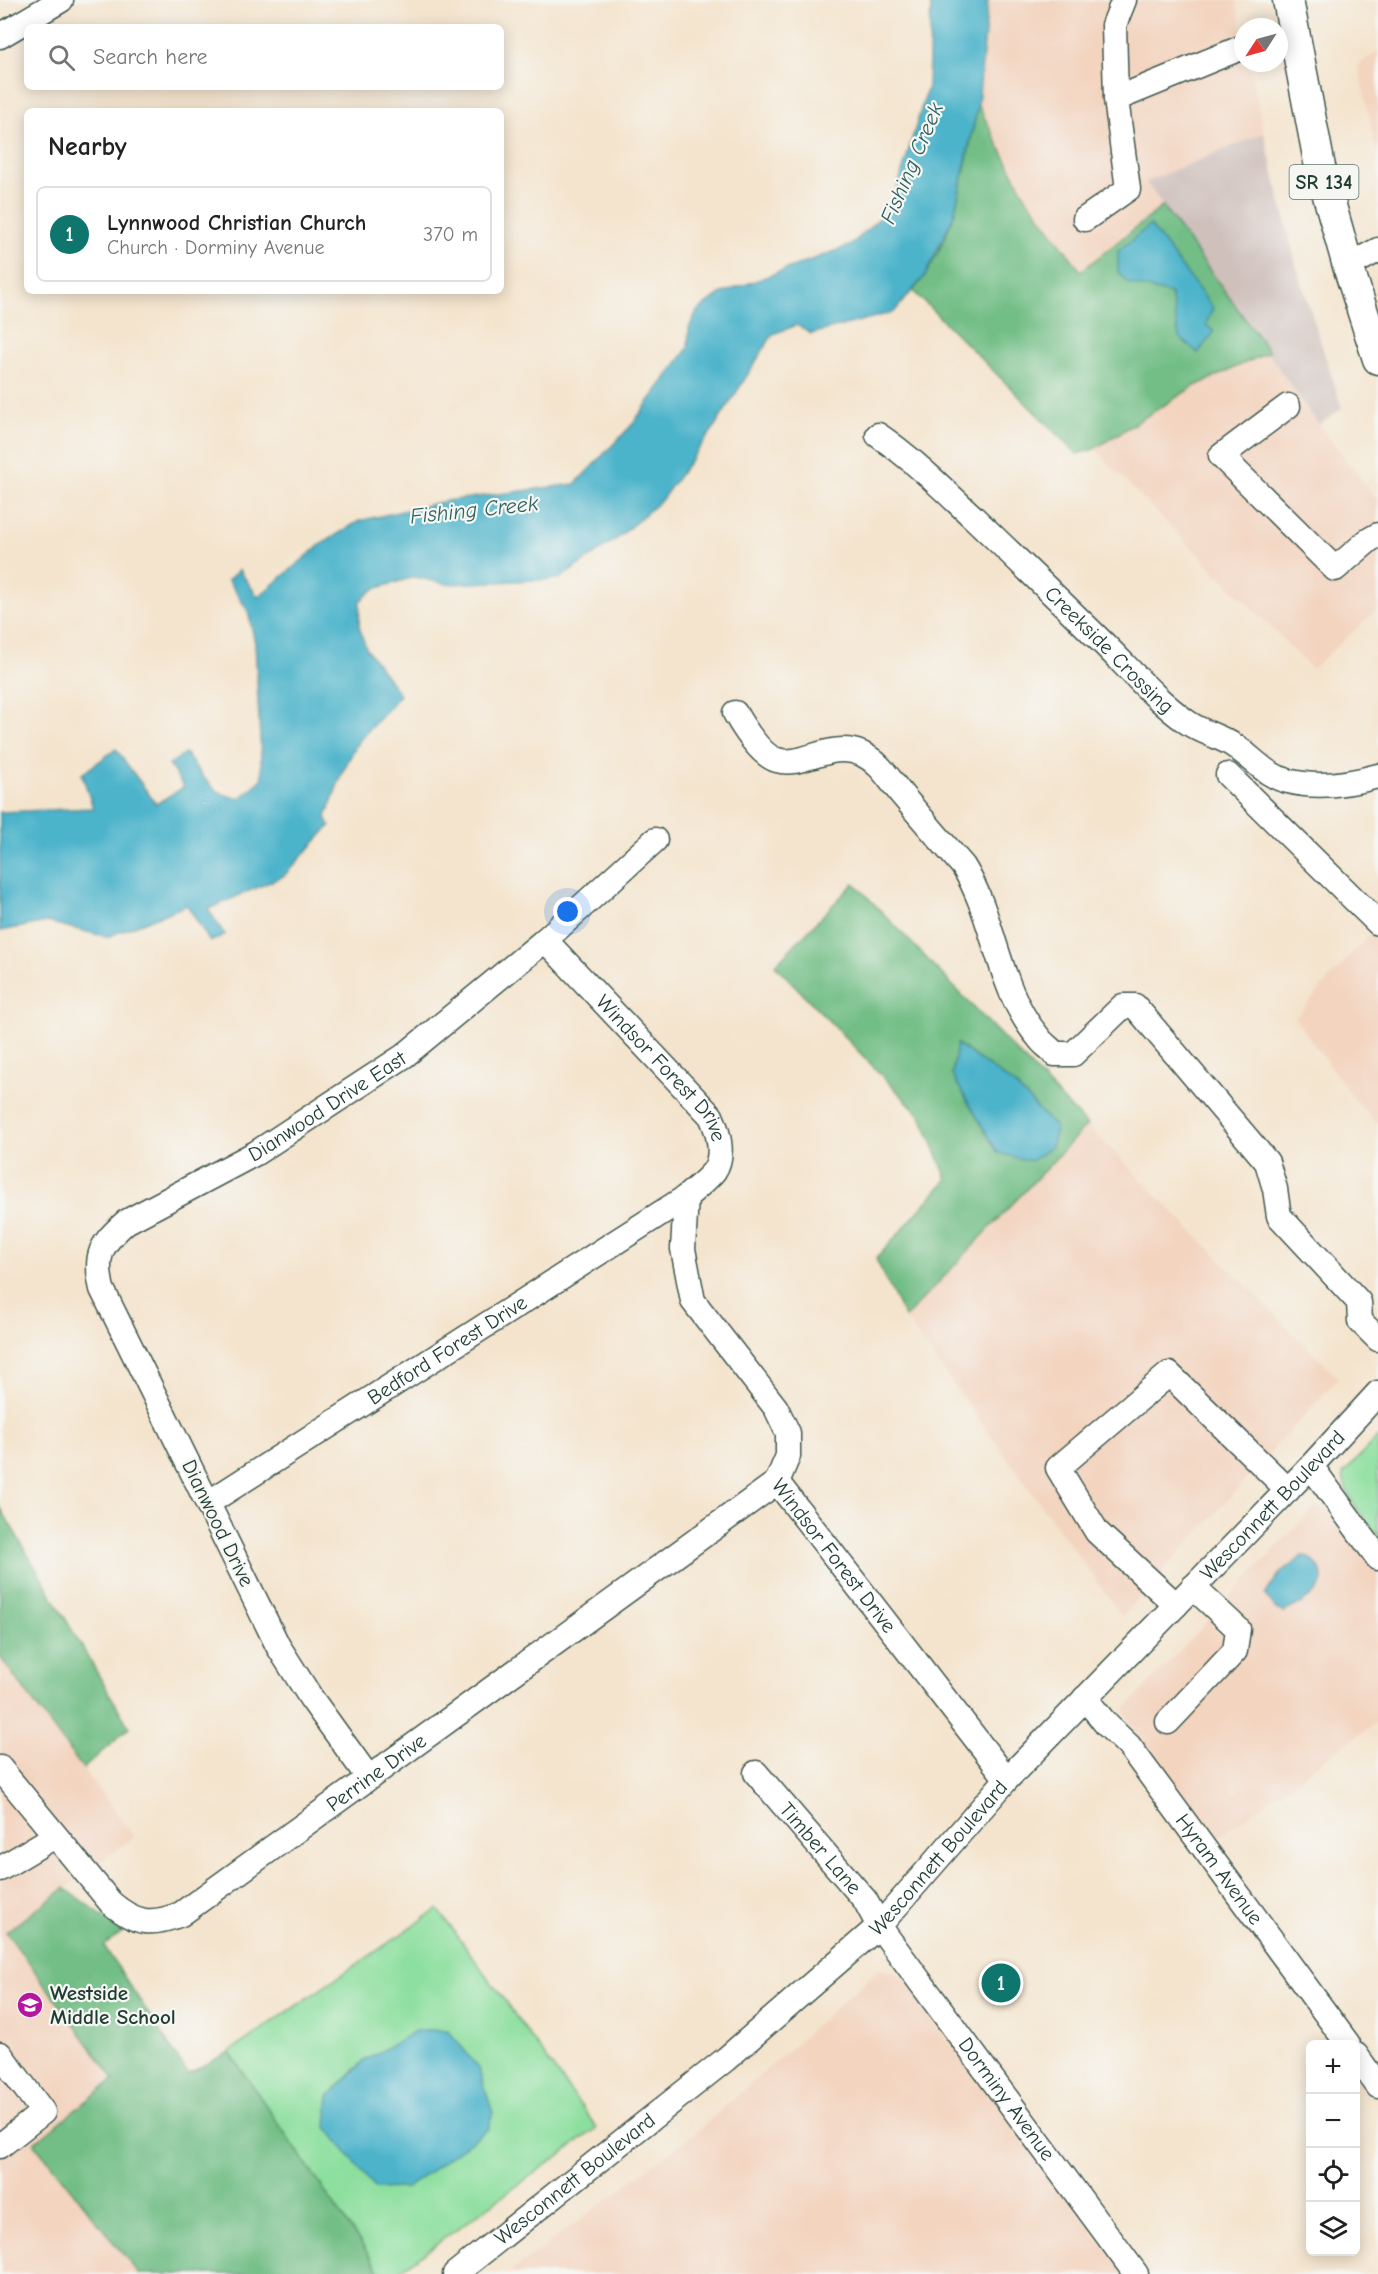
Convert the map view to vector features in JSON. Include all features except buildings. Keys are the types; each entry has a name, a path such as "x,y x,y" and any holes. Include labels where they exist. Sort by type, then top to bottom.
{"main road":[{"name":"SR 134","path":"1288,24 1320,167 1348,266 1378,359"}],"street":[{"path":"0,36 61,0"},
{"path":"1085,219 1128,189 1116,99 1114,25 1124,0"},
{"path":"1116,99 1234,51"},
{"path":"1348,266 1378,250"},
{"path":"1288,406 1221,456 1335,569 1378,535"},
{"name":"Creekside Crossing","path":"878,435 926,473 1165,704 1189,724 1218,735 1237,747 1258,767 1288,781 1318,786 1354,783 1378,776"},
{"path":"735,713 759,747 776,760 794,760 821,752 845,749 863,755 884,771 963,866 980,896 996,948 1018,1005 1038,1038 1055,1054 1073,1054 1123,1006 1135,1006 1267,1162 1275,1189 1278,1216 1359,1302 1360,1321 1378,1339"},
{"path":"1228,776 1378,923"},
{"name":"Dianwood Drive East","path":"99,1255 109,1237 126,1222 256,1153 405,1056 545,940 656,840"},
{"name":"Windsor Forest Drive","path":"545,940 711,1116 718,1132 718,1158 714,1170 686,1197 682,1249 693,1301 776,1408 788,1433 788,1456 777,1482 1007,1779"},
{"name":"Bedford Forest Drive","path":"208,1503 686,1197"},
{"name":"Dianwood Drive","path":"99,1255 98,1272 102,1289 278,1646 311,1698 368,1777"},
{"path":"1176,1605 1097,1532 1058,1468 1169,1374 1288,1490"},
{"name":"Wesconnett Boulevard","path":"455,2274 726,2059 879,1926 1007,1779 1288,1490 1378,1393"},
{"path":"1311,1466 1378,1558"},
{"name":"Perrine Drive","path":"0,1768 111,1904 128,1918 160,1922 181,1914 777,1482"},
{"path":"1168,1722 1234,1651 1238,1629 1193,1587"},
{"name":"Hyram Avenue","path":"1085,1698 1106,1724 1129,1746 1345,2040"},
{"name":"Timber Lane","path":"756,1773 865,1900 879,1926"},
{"path":"0,1869 55,1836"},
{"name":"Dorminy Avenue","path":"879,1926 1136,2274"},
{"path":"0,2054 43,2112 0,2146"},
{"path":"1360,2061 1378,2086"}],"shaded area":[{"path":"988,0 1236,0 1240,18 1234,18 1234,72 1251,72 1264,133 1146,182 1163,206 1082,271 1025,196 978,105"},
{"path":"1378,51 1378,159 1358,65"},
{"path":"1264,133 1296,265 1342,408 1319,425 1146,182"},
{"path":"1269,352 1319,425 1378,501 1378,609 1312,669 1094,449 1193,387"},
{"path":"1373,930 1378,934 1378,1123 1353,1098 1295,1018"},
{"path":"1087,1125 1338,1378 1122,1616 905,1318"},
{"path":"1314,1508 1330,1512 1378,1572 1378,1721 1210,1843 1133,1732 1124,1710"},
{"name":"Westside Middle School","path":"0,1657 134,1837 6,1932 114,2079 34,2143 139,2274 0,2274"},
{"path":"880,1968 896,1972 914,1986 1124,2274 508,2274 700,2129"}],"green space":[{"path":"978,105 1025,196 1081,271 1163,206 1269,352 1193,387 1094,449 1077,454 913,291 928,271 949,227 963,179"},
{"path":"854,883 1087,1125 905,1318 876,1259 947,1179 921,1116 775,965","holes":["958,1044 1016,1086 1056,1128 1051,1147 952,1075"]},
{"path":"1378,1437 1378,1537 1351,1499 1343,1474"},
{"path":"0,1507 129,1727 83,1769 0,1657"},
{"path":"65,1888 123,1932 104,1946 188,2074 229,2052 382,2274 139,2274 34,2143 114,2079 6,1932"},
{"path":"438,1909 597,2128 395,2274 382,2274 229,2052","holes":["364,2061 327,2126 329,2096"]}],"water":[{"name":"Fishing Creek","path":"931,0 988,0 978,105 954,215 925,276 894,312 811,334 797,325 773,334 714,428 662,499 618,538 559,579 448,584 414,577 374,589 360,601 359,626 366,648 400,695 358,742 342,773 326,817 330,826 284,876 208,909 225,935 210,942 187,905 107,937 47,922 0,931 0,812 93,808 82,774 116,749 156,804 184,787 169,765 185,753 208,783 231,797 241,798 262,779 255,643 248,611 228,580 239,570 258,597 320,545 359,521 446,501 575,484 631,426 688,348 689,328 697,311 720,294 851,245 892,206 928,86"},
{"path":"1150,225 1213,308 1206,324 1214,332 1198,353 1179,337 1171,294 1128,283 1118,272 1118,251"},
{"path":"957,1044 1016,1086 1056,1128 1051,1147 1031,1161 998,1153 952,1075"},
{"path":"1302,1556 1309,1557 1320,1568 1323,1581 1306,1600 1283,1612 1275,1608 1265,1595 1280,1573"},
{"path":"417,2030 448,2030 478,2067 493,2113 488,2129 407,2188 375,2189 326,2126 329,2096 364,2061"}],"place":[{"name":"Lynnwood Christian Church","path":"1001,1983"},
{"name":"Westside Middle School","path":"30,2005"}]}
